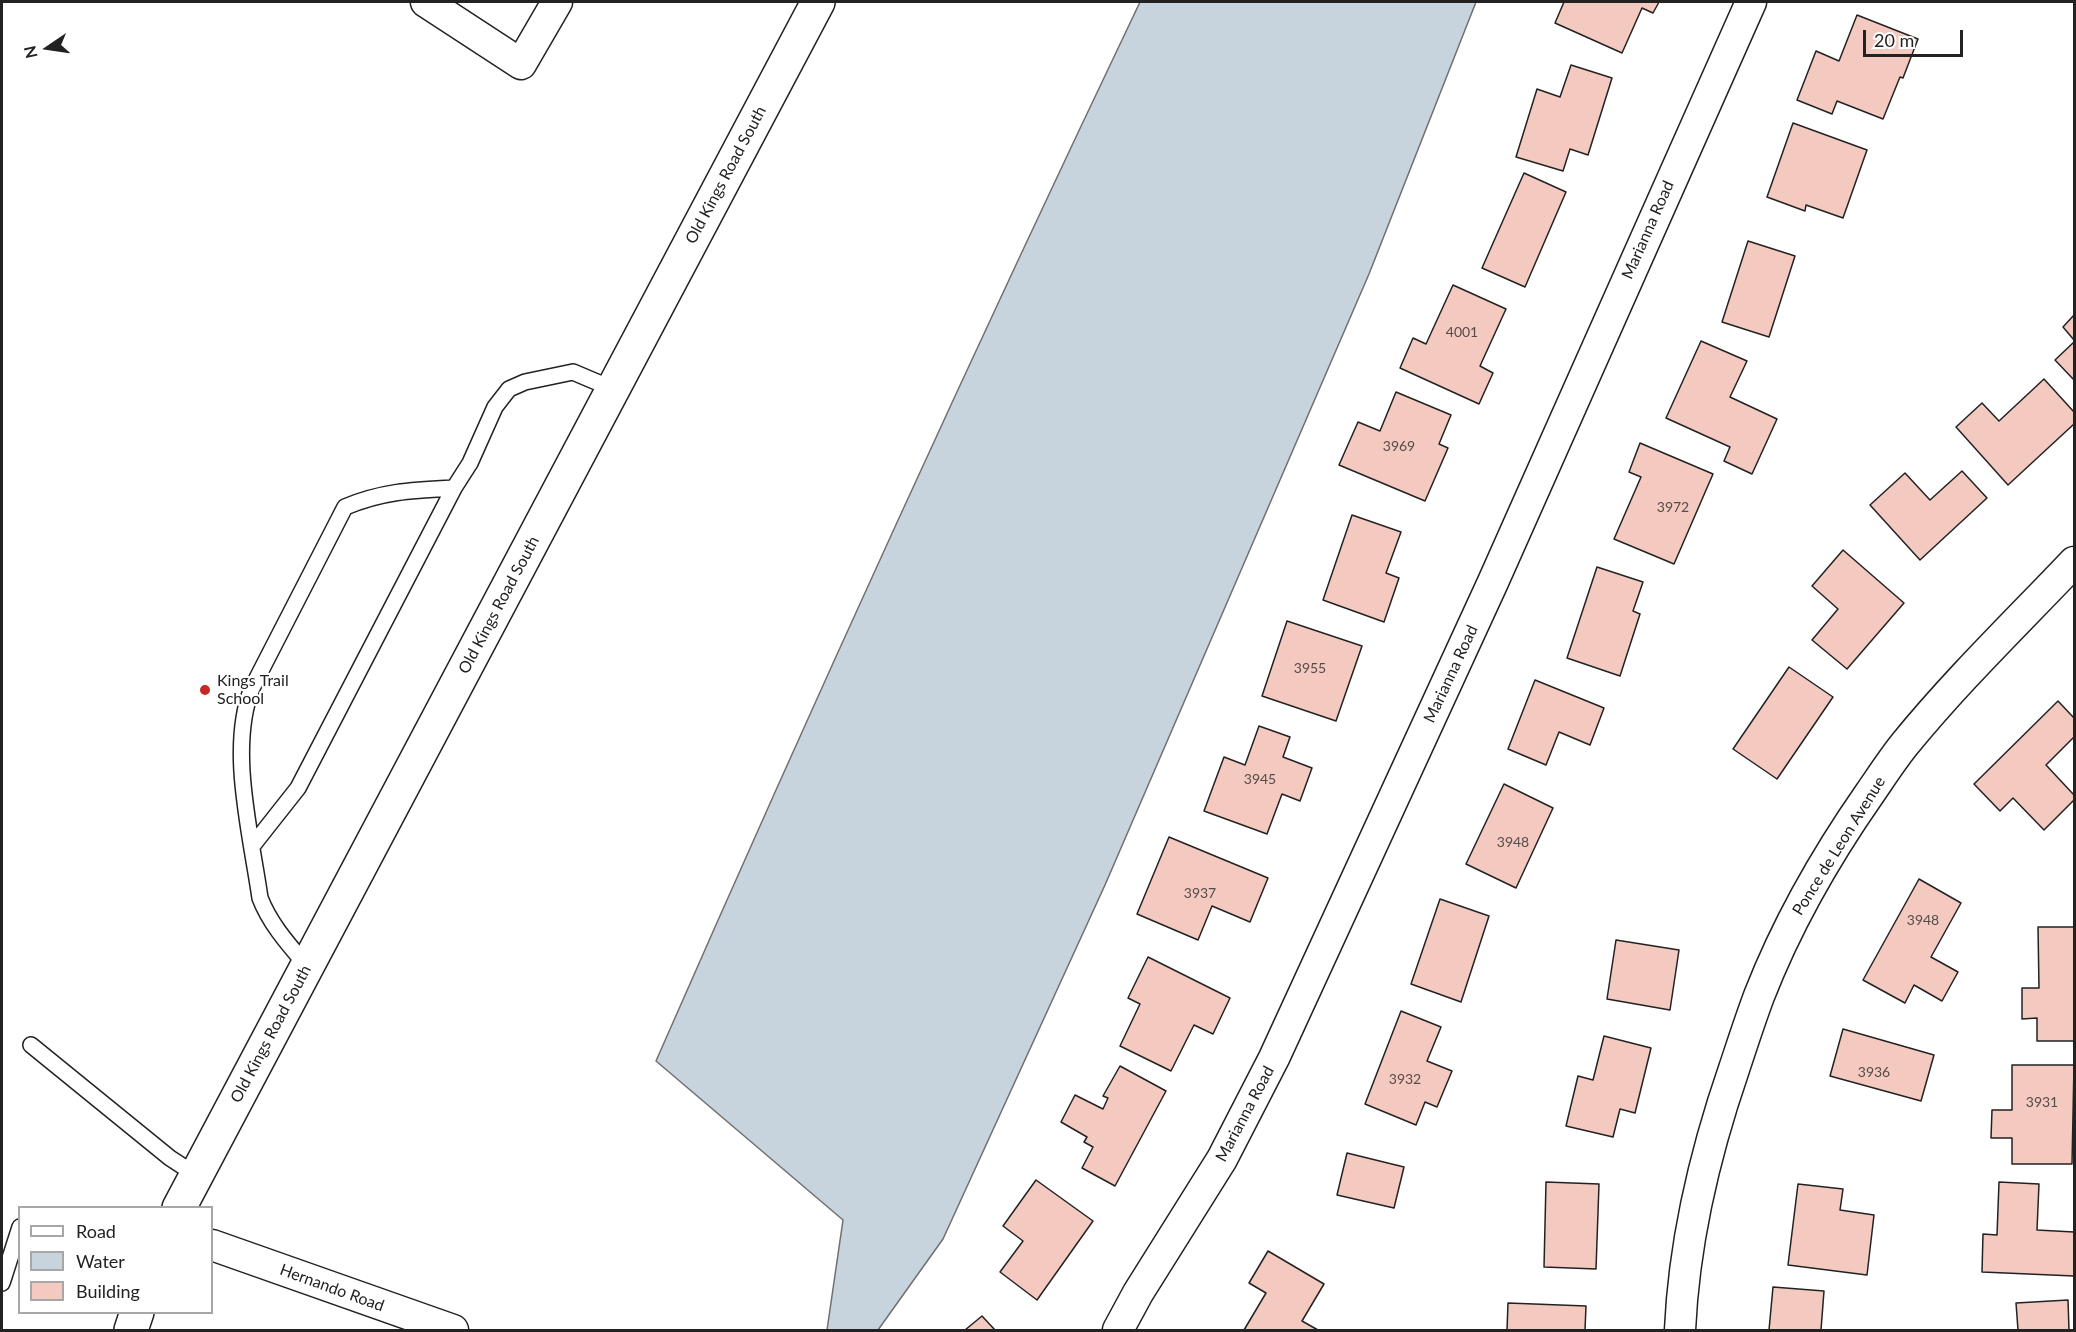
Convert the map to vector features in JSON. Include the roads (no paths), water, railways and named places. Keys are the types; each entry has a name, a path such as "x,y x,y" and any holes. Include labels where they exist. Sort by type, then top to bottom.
{"street":[{"path":"426,2 521,64 557,2"},
{"name":"Old Kings Road South","path":"180,1206 818,2"},
{"name":"Marianna Road","path":"1118,1330 1138,1293 1183,1225 1222,1159 1274,1058 1493,582 1750,2"},
{"name":"Ponce de Leon Avenue","path":"1680,1330 1695,1206 1719,1112 1759,995 1794,918 1813,882 1855,814 1903,746 1949,693 2074,562"},
{"name":"Hernando Road","path":"213,1245 453,1330"},
{"path":"131,1330 136,1314"}],"lane":[{"path":"253,845 298,788 454,488 470,463 495,407 509,389 525,382 573,372 613,389"},
{"path":"307,966 282,936 265,910 260,897 242,772 241,736 244,707 345,507 402,490 454,488"},
{"path":"31,1046 170,1158 196,1175"},
{"path":"2,1283 18,1233"}],"water":[{"path":"1140,2 1476,2 1369,274 1105,885 943,1239 878,1330 827,1330 843,1220 656,1061 894,529"}],"place":[{"name":"Kings Trail School","path":"205,690"}]}
